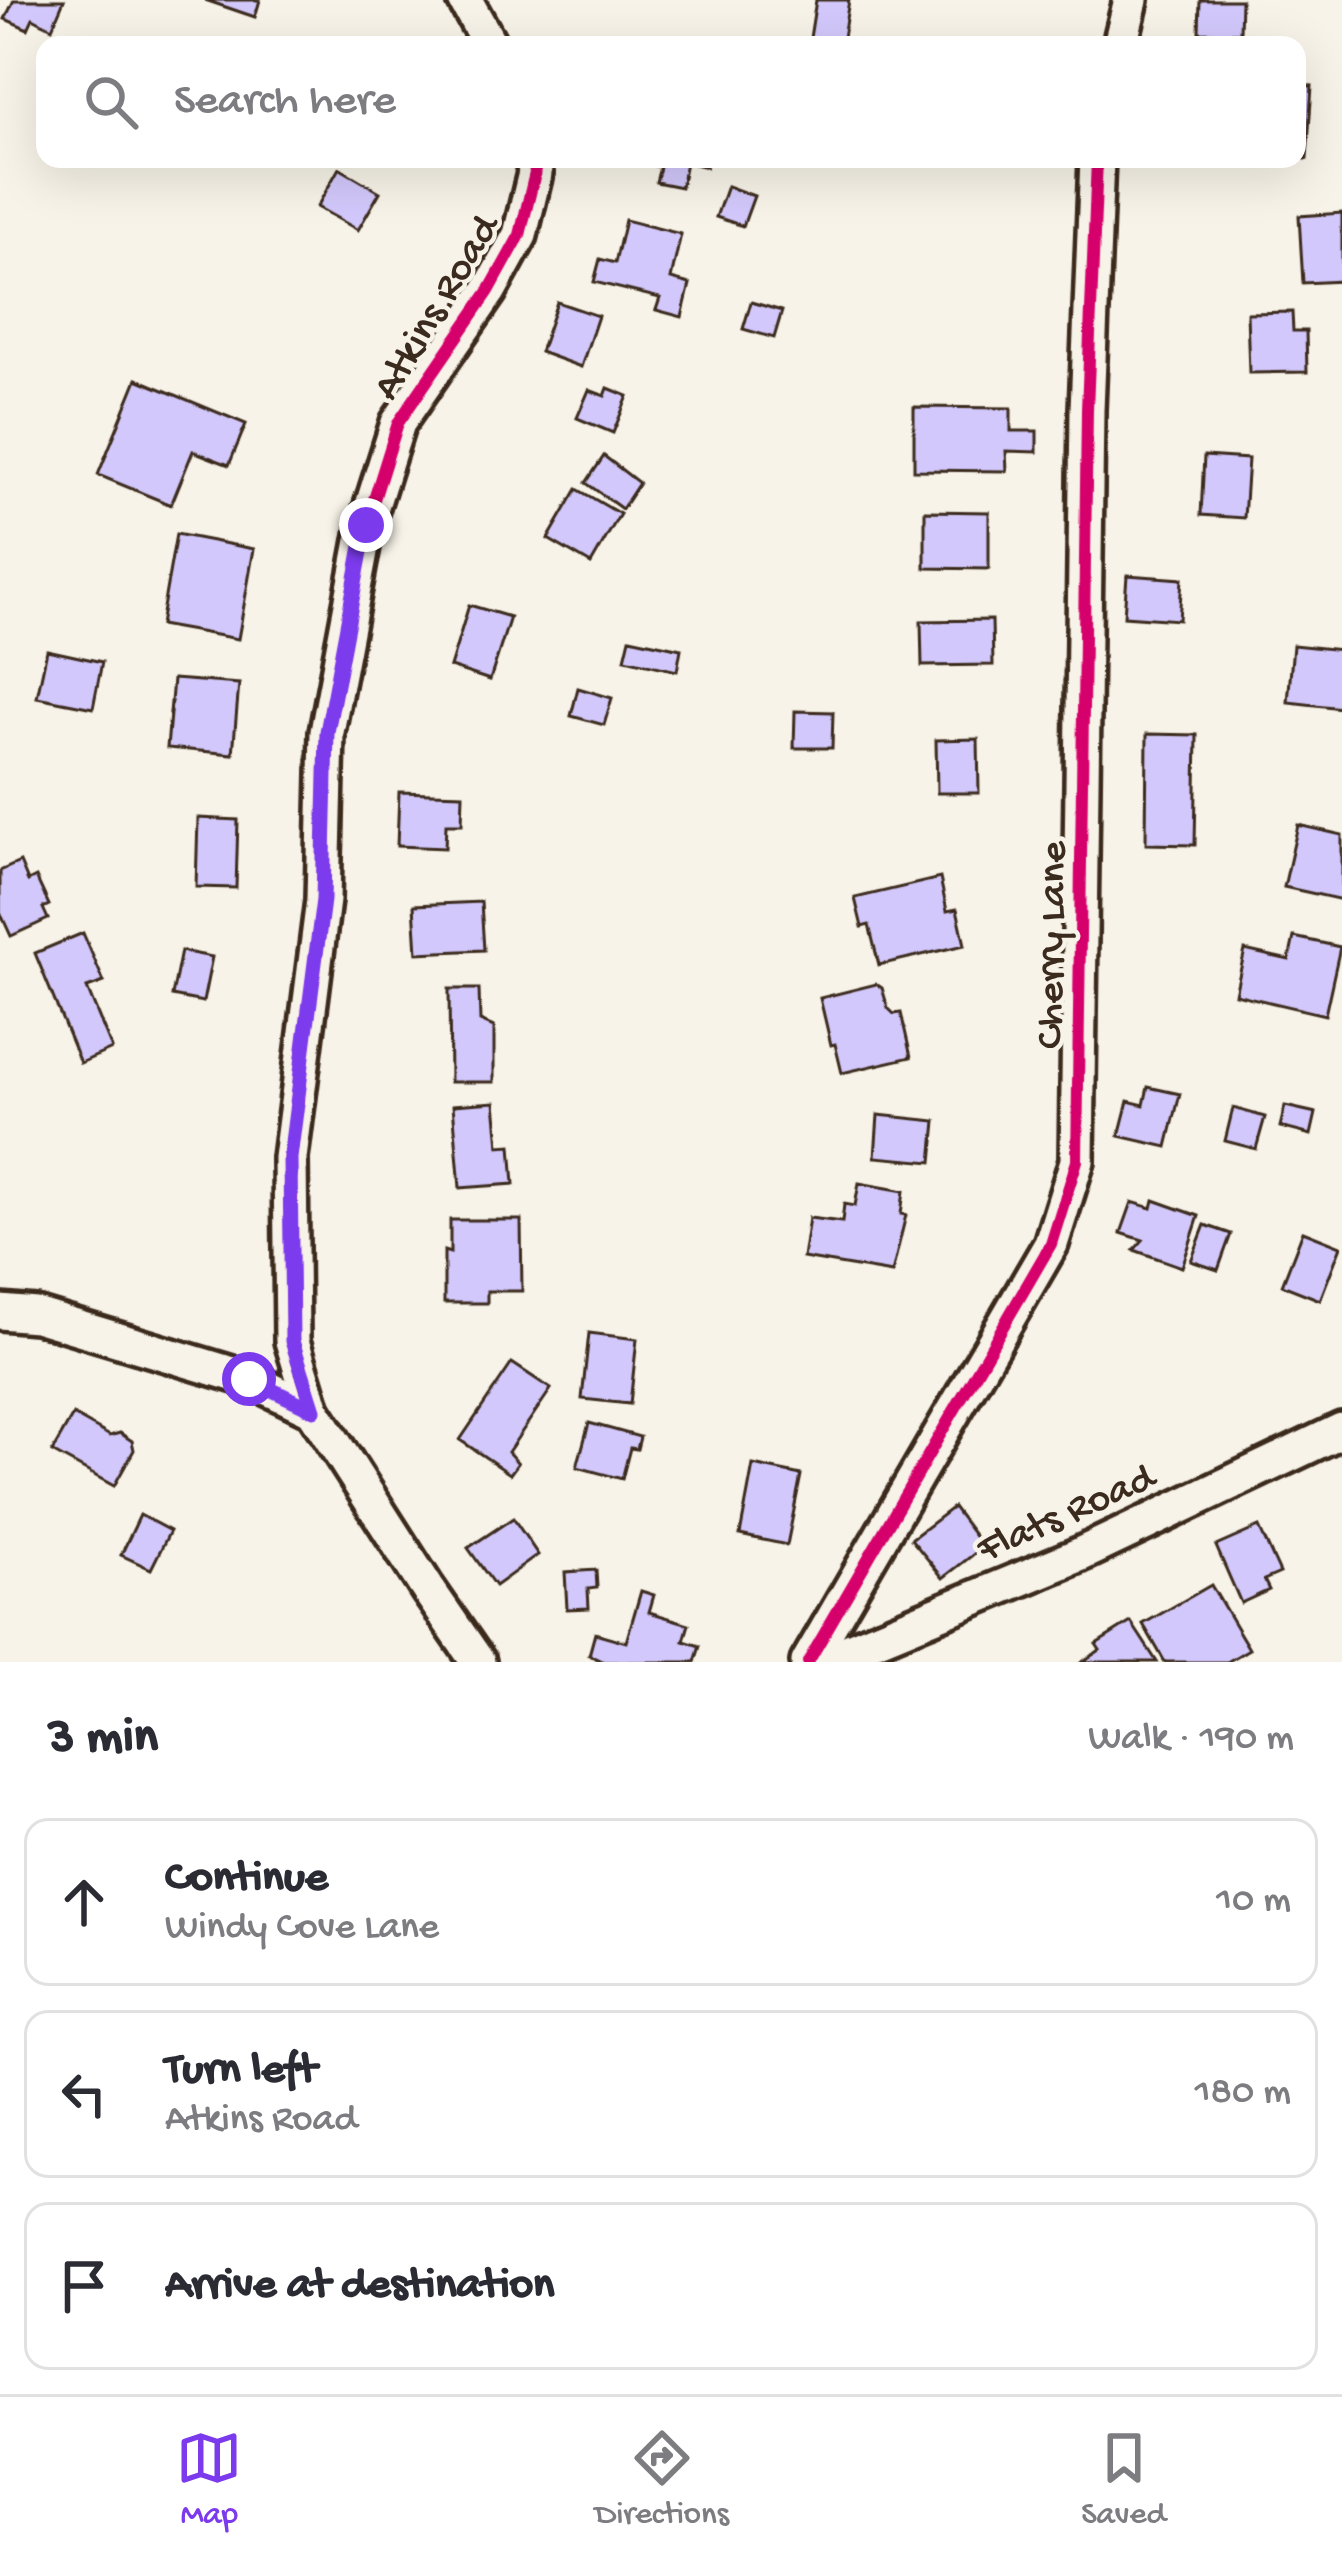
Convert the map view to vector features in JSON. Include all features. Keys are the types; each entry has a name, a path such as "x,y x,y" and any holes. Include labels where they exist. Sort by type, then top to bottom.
{"street":[{"path":"465,0 485,36"},
{"path":"1122,36 1131,0"},
{"name":"Atkins Road","path":"478,1662 314,1410 292,1341 290,1158 323,900 327,732 366,525 398,423 489,291 520,235 534,168"},
{"name":"Cherry Lane","path":"808,1662 1051,1244 1077,1161 1087,410 1096,168"},
{"path":"0,1312 36,1315 249,1379 314,1410"},
{"name":"Flats Road","path":"820,1662 1078,1556 1342,1430"}],"building":[{"path":"14,0 64,0 52,28 33,18 28,29 5,19"},
{"path":"205,0 260,0 255,17"},
{"path":"816,0 849,0 843,36 810,36"},
{"path":"1200,0 1241,0 1240,33 1199,32"},
{"path":"1306,86 1312,86 1306,159"},
{"path":"339,168 380,192 358,230 317,207"},
{"path":"660,168 685,168 681,187 656,182"},
{"path":"727,186 754,196 743,226 716,217"},
{"path":"1342,213 1342,281 1303,283 1299,216"},
{"path":"625,220 681,234 671,279 690,284 682,317 656,310 660,298 594,282 600,259 615,263"},
{"path":"557,302 598,316 581,367 540,352"},
{"path":"751,302 782,311 774,338 743,329"},
{"path":"1292,312 1293,331 1306,331 1307,372 1249,373 1247,313"},
{"path":"137,379 246,424 229,465 193,451 171,505 98,475"},
{"path":"608,388 628,396 613,433 577,418 589,390 605,396"},
{"path":"914,407 1011,408 1011,431 1037,431 1037,452 1006,451 1007,471 914,470"},
{"path":"604,456 639,483 622,509 586,483"},
{"path":"1204,456 1248,459 1244,518 1201,515"},
{"path":"577,489 620,514 591,564 548,539"},
{"path":"925,511 989,512 989,569 925,568"},
{"path":"176,534 254,549 238,639 160,625"},
{"path":"1127,575 1182,579 1179,620 1124,616"},
{"path":"469,605 510,617 490,680 450,667"},
{"path":"992,620 993,665 922,666 921,621"},
{"path":"630,638 681,649 677,671 625,659"},
{"path":"1293,645 1342,650 1342,708 1288,702"},
{"path":"47,650 102,662 93,708 37,697"},
{"path":"173,679 239,684 233,754 167,748"},
{"path":"578,688 612,698 604,725 571,716"},
{"path":"795,711 833,712 832,748 794,748"},
{"path":"1147,734 1197,735 1195,845 1146,844"},
{"path":"978,739 979,793 937,793 936,740"},
{"path":"399,792 463,794 462,824 446,824 445,848 397,846"},
{"path":"198,818 238,820 236,888 196,887"},
{"path":"1298,825 1342,835 1342,900 1284,887"},
{"path":"20,862 28,881 36,877 49,905 43,908 48,919 11,936 0,912 0,871"},
{"path":"940,878 947,911 957,909 965,945 879,965 869,925 862,927 855,898"},
{"path":"481,902 484,950 417,953 414,905"},
{"path":"83,933 104,982 87,988 112,1049 80,1063 35,953"},
{"path":"1294,937 1340,947 1325,1015 1235,994 1245,950 1289,960"},
{"path":"181,951 212,957 203,1002 172,996"},
{"path":"876,984 888,1008 901,1013 911,1057 842,1073 820,998"},
{"path":"449,989 479,989 480,1021 494,1027 494,1082 450,1082"},
{"path":"1148,1087 1180,1094 1167,1147 1119,1136 1128,1101 1144,1105"},
{"path":"495,1102 499,1146 511,1145 514,1184 460,1188 453,1105"},
{"path":"1285,1106 1316,1113 1311,1135 1280,1127"},
{"path":"1233,1108 1265,1117 1256,1149 1225,1141"},
{"path":"878,1115 936,1121 932,1162 875,1157"},
{"path":"859,1183 904,1191 901,1214 906,1215 892,1273 803,1258 809,1218 842,1222 844,1204 855,1206"},
{"path":"1154,1200 1199,1216 1182,1267 1134,1250 1143,1240 1121,1233 1132,1202 1152,1208"},
{"path":"450,1220 521,1220 522,1291 487,1291 487,1303 444,1303 444,1251 450,1253"},
{"path":"1205,1225 1231,1234 1218,1270 1191,1261"},
{"path":"1303,1231 1341,1246 1320,1300 1282,1285"},
{"path":"589,1333 637,1339 630,1404 582,1399"},
{"path":"512,1363 551,1389 508,1452 518,1463 510,1474 460,1440"},
{"path":"73,1415 110,1436 120,1433 132,1441 134,1450 114,1486 52,1452"},
{"path":"589,1423 640,1437 637,1449 630,1448 622,1479 577,1467"},
{"path":"753,1465 801,1475 787,1545 740,1535"},
{"path":"953,1507 983,1547 943,1578 911,1539"},
{"path":"140,1515 170,1531 151,1569 121,1555"},
{"path":"513,1518 538,1555 495,1586 468,1548"},
{"path":"1259,1527 1280,1573 1264,1580 1269,1590 1241,1603 1216,1546"},
{"path":"596,1570 597,1588 588,1589 589,1608 567,1609 565,1572"},
{"path":"1211,1585 1249,1649 1227,1662 1165,1662 1143,1624"},
{"path":"641,1591 654,1595 649,1612 689,1624 684,1641 700,1646 695,1662 604,1662 589,1655 595,1633 626,1642"},
{"path":"1131,1622 1157,1662 1082,1662 1100,1650 1096,1644"}],"cycle path":[{"path":"313,1410 292,1341 290,1158 323,900 327,732 366,525 398,423 489,291 520,235 534,168"},
{"path":"808,1662 1051,1244 1077,1161 1087,410 1097,168"}],"route":[{"path":"249,1379 314,1410 292,1341 290,1158 323,900 327,732 366,525"}]}
